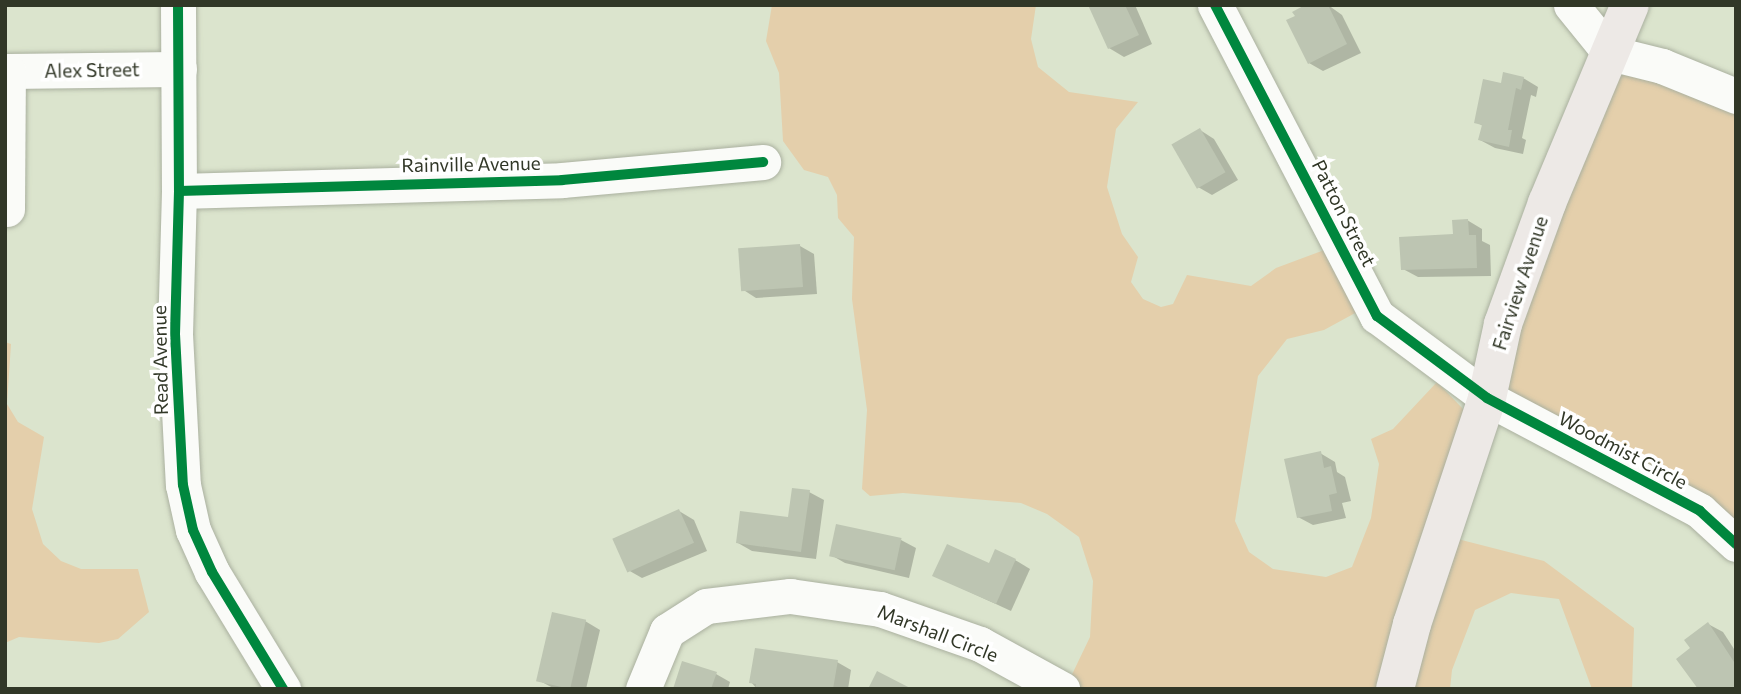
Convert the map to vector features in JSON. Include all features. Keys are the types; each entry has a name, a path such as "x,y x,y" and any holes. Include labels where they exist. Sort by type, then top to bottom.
{"main road":[{"name":"Fairview Avenue","path":"1395,689 1412,624 1487,398 1503,324 1547,203 1630,5"}],"street":[{"name":"Read Avenue","path":"178,5 179,191 175,334 183,485 193,530 212,572 283,689"},
{"name":"Patton Street","path":"1215,5 1377,316 1487,398"},
{"path":"1571,5 1610,53 1662,65 1736,96"},
{"name":"Alex Street","path":"7,71 179,69"},
{"path":"7,71 7,209"},
{"name":"Rainville Avenue","path":"179,191 562,180 763,162"},
{"name":"Woodmist Circle","path":"1487,398 1700,511 1736,544"},
{"name":"Marshall Circle","path":"643,689 667,631 706,606 790,596 880,608 979,644 1062,689"}],"shaded area":[{"path":"772,5 1036,5 1031,39 1038,67 1069,92 1138,102 1116,129 1107,187 1122,234 1138,257 1131,282 1143,299 1161,307 1173,304 1187,275 1251,286 1276,268 1335,246 1368,306 1324,330 1287,339 1258,376 1235,521 1249,552 1273,569 1326,577 1352,567 1371,518 1379,464 1371,439 1393,429 1437,382 1464,410 1607,60 1736,101 1736,542 1530,429 1475,419 1442,535 1544,561 1634,628 1632,689 1592,689 1559,599 1511,593 1475,610 1452,670 1450,689 1065,689 1090,637 1093,581 1079,537 1047,514 1021,503 903,493 870,496 862,489 867,410 852,299 854,237 838,218 837,195 828,177 804,170 783,141 779,73 766,41"},
{"path":"5,342 11,344 7,404 18,422 44,437 32,509 43,544 61,561 81,569 138,569 149,612 118,639 99,643 19,637 5,643"}],"building":[{"path":"1088,5 1125,5 1139,35 1108,49"},
{"path":"1305,5 1328,5 1347,44 1308,64 1286,20 1295,16 1292,12"},
{"path":"1503,72 1524,77 1521,90 1516,88 1508,130 1512,130 1509,147 1478,140 1482,125 1474,123 1483,79 1501,83"},
{"path":"1200,128 1226,172 1197,189 1171,144"},
{"path":"1468,219 1469,235 1476,235 1477,268 1401,270 1399,237 1453,234 1452,220"},
{"path":"800,244 803,287 741,291 738,248"},
{"path":"1321,451 1324,468 1331,466 1337,493 1329,495 1332,511 1297,518 1284,459"},
{"path":"792,488 810,490 801,552 736,543 740,511 788,517"},
{"path":"679,509 694,543 627,572 612,539"},
{"path":"836,524 902,538 895,570 829,556"},
{"path":"947,544 989,563 995,549 1016,559 996,604 932,576"},
{"path":"552,612 586,620 570,689 536,681"},
{"path":"1708,622 1736,665 1736,689 1698,689 1676,659 1690,648 1684,640"},
{"path":"755,648 838,660 833,689 755,689 756,684 749,683"},
{"path":"682,661 717,672 711,689 673,689"},
{"path":"877,671 912,689 868,689"}],"cycle path":[{"path":"178,5 179,191 175,334 183,485 193,530 212,572 283,689"},
{"path":"1215,5 1377,316 1487,398 1700,511 1736,544"},
{"path":"179,191 562,180 763,162"}]}
